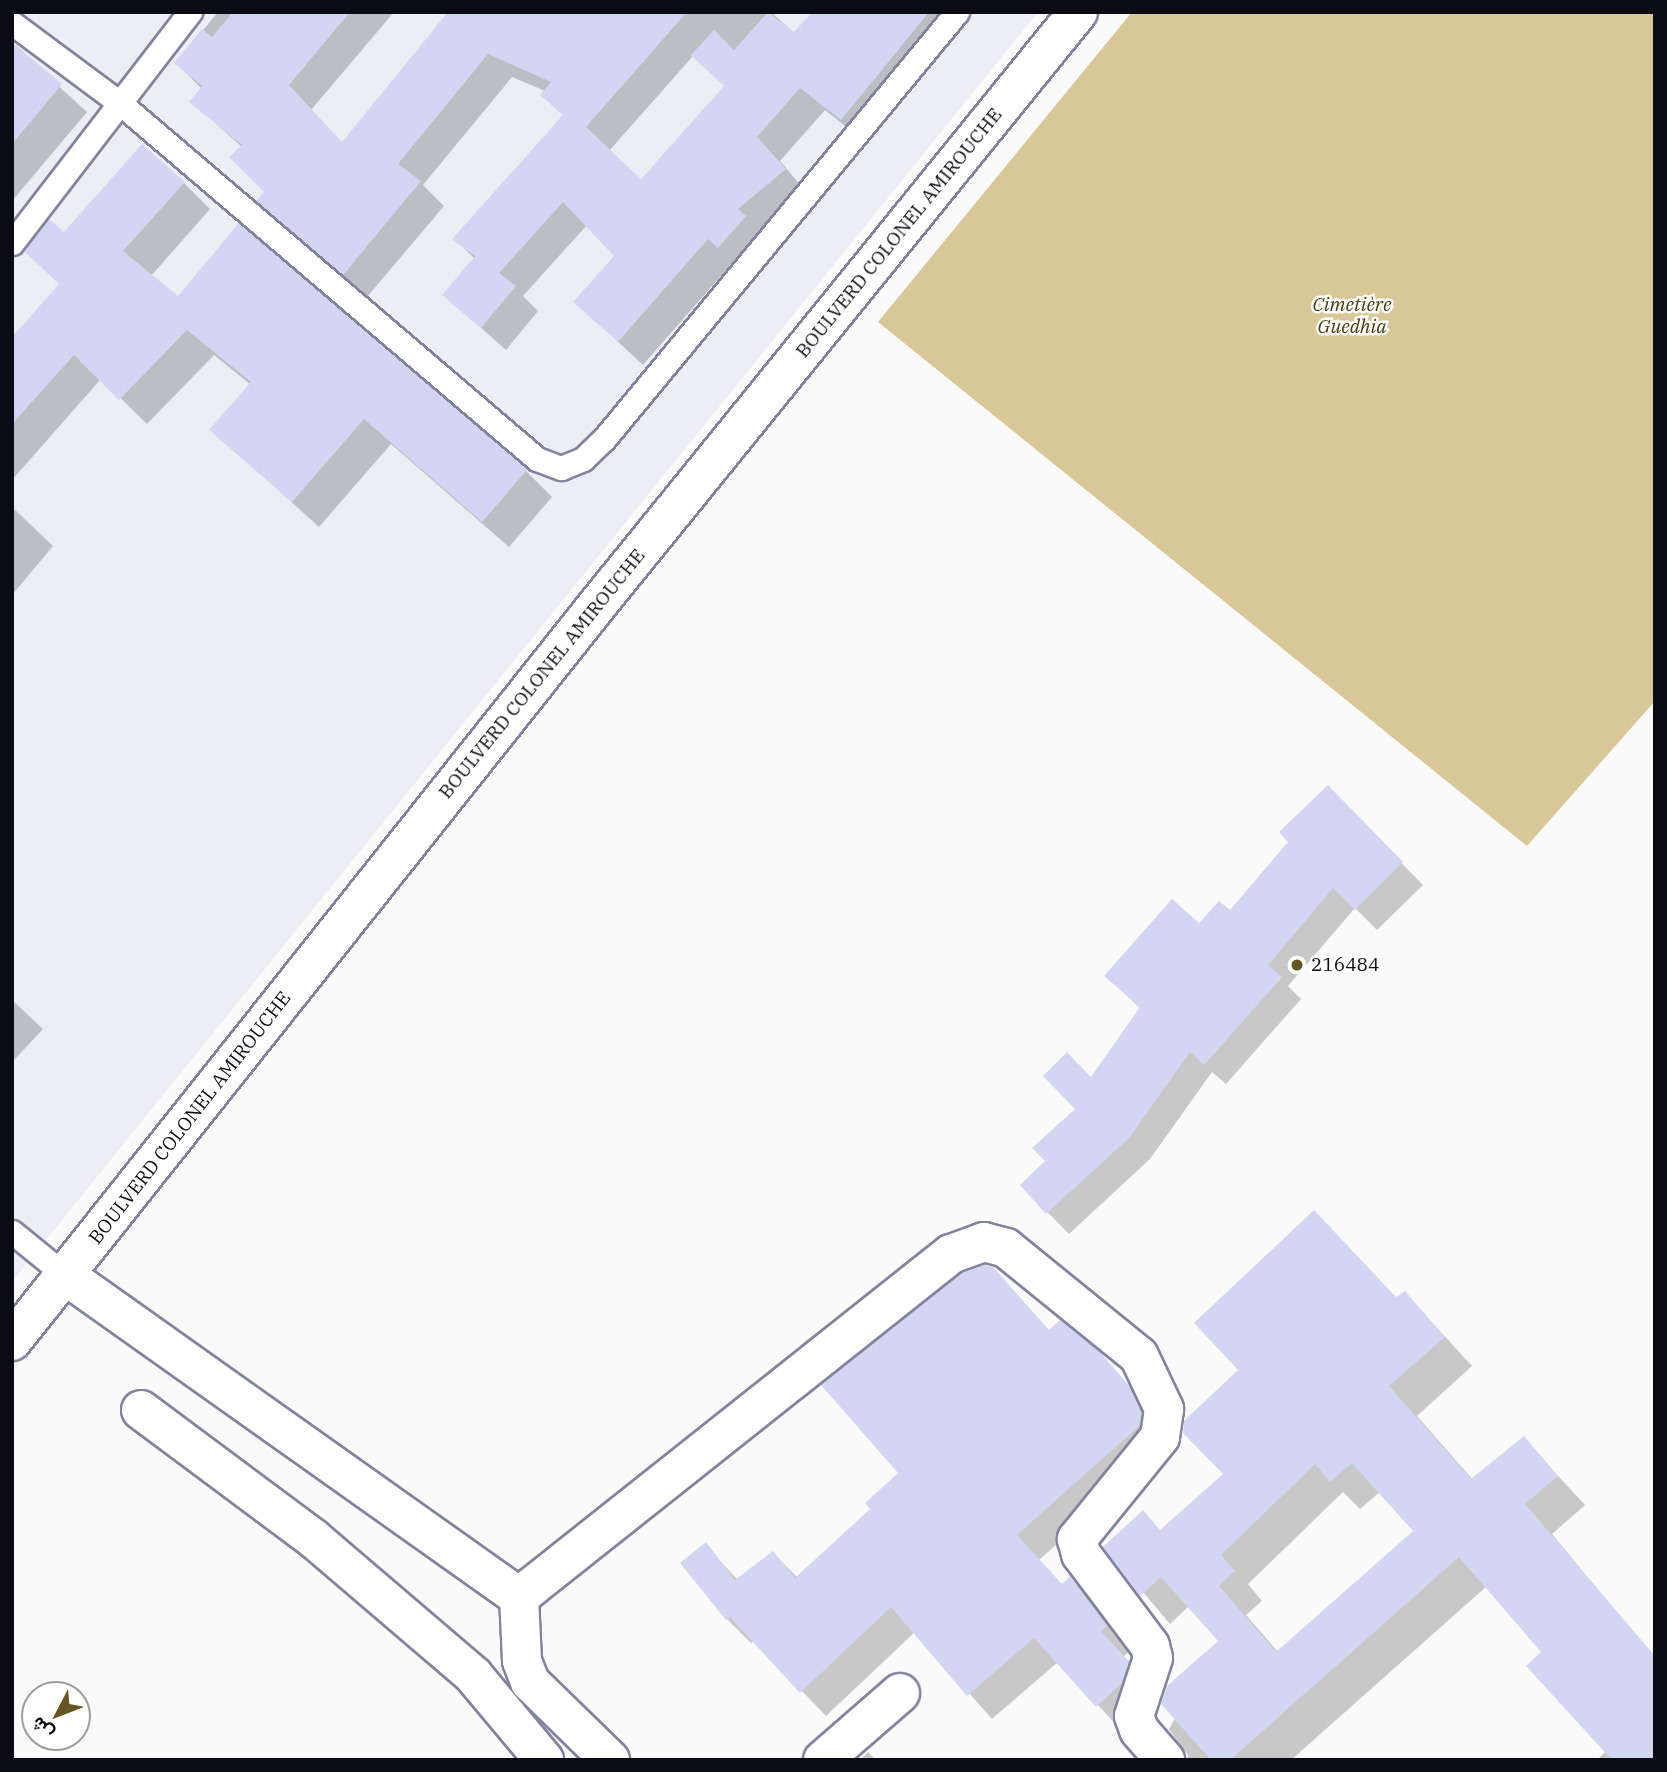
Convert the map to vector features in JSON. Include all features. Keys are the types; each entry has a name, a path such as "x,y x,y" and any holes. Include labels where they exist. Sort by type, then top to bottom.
{"street":[{"name":"BOULVERD COLONEL AMIROUCHE","path":"12,1341 598,604 1072,14"},
{"path":"519,1597 951,1254 984,1242 1006,1248 1139,1356 1155,1382 1164,1409 1160,1437 1077,1539 1081,1554 1150,1646 1153,1658 1134,1716 1139,1730 1165,1760"},
{"path":"65,1275 519,1597"},
{"path":"141,1410 314,1539 473,1675 544,1760"},
{"path":"519,1597 522,1661 530,1682 610,1760"},
{"path":"823,1760 900,1693"}],"lane":[{"path":"12,243 190,12"},
{"path":"12,23 121,104 537,459 561,468 583,459 604,439 957,12"},
{"path":"12,1232 65,1275"}],"shaded area":[{"path":"12,12 1038,12 12,1282"}],"green space":[{"name":"Cimetière Guedhia","path":"1132,12 1655,12 1655,701 1527,846 878,322"}],"building":[{"path":"233,12 350,12 289,85 342,142 448,12 687,12 586,127 641,179 724,86 691,55 714,30 734,50 768,12 794,32 812,12 929,12 841,120 800,88 757,137 786,169 738,209 746,216 718,248 708,239 618,342 573,302 614,256 563,202 499,273 516,286 481,328 442,295 475,256 452,239 563,115 540,95 551,82 488,54 398,164 421,181 343,275 256,201 264,192 229,157 242,145 189,102 202,86 174,63 202,29 212,37"},
{"path":"12,42 62,84 12,144"},
{"path":"142,144 185,182 123,251 178,296 239,223 528,469 482,522 364,419 292,502 209,430 251,382 187,330 119,400 74,355 12,424 12,337 59,284 24,251 49,219 64,232"},
{"path":"1328,785 1403,862 1355,910 1333,888 1268,965 1282,977 1204,1065 1190,1052 1129,1138 1046,1214 1020,1185 1045,1161 1032,1148 1075,1109 1043,1076 1067,1052 1091,1077 1140,1007 1104,976 1172,899 1199,923 1219,901 1230,910 1288,842 1279,832"},
{"path":"1314,1210 1396,1297 1405,1291 1445,1337 1389,1386 1471,1479 1524,1436 1558,1476 1525,1504 1655,1656 1655,1760 1612,1760 1526,1666 1541,1652 1459,1557 1230,1760 1211,1760 1161,1704 1167,1686 1218,1641 1161,1577 1140,1596 1103,1547 1143,1510 1160,1530 1223,1474 1183,1433 1184,1421 1238,1370 1194,1323","holes":["1352,1463 1413,1531 1276,1652 1219,1586 1235,1571 1221,1555 1315,1464 1330,1482"]},
{"path":"985,1265 993,1267 1049,1330 1060,1320 1100,1352 1130,1387 1141,1412 1139,1426 1017,1535 1062,1584 1070,1576 1107,1626 1101,1631 1129,1662 1121,1684 1096,1707 1034,1638 967,1696 891,1607 800,1693 730,1617 726,1620 680,1563 706,1542 735,1580 773,1551 795,1578 870,1509 865,1503 898,1473 821,1385 962,1273"}],"place":[{"name":"216484","path":"1297,965"}]}
